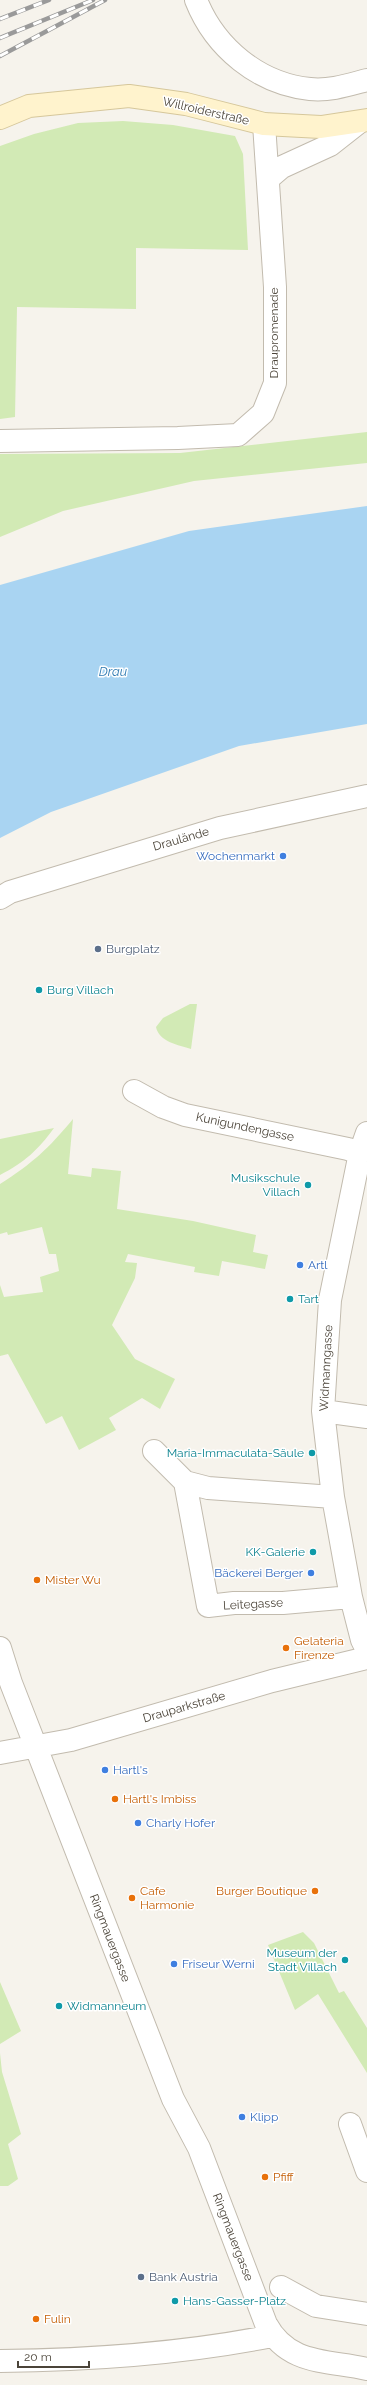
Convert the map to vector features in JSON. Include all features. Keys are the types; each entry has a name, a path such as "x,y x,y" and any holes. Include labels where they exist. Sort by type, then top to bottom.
{"street":[{"path":"197,2 215,35 239,61 276,82 310,89 337,88 367,80"},
{"name":"Willroiderstraße","path":"0,118 29,106 129,96 186,104 264,124 321,127 363,122"},
{"path":"268,179 282,167 330,145 363,122"},
{"name":"Draupromenade","path":"0,441 171,439 238,435 263,413 275,383 274,287 264,124"},
{"name":"Draulände","path":"0,898 10,892 106,861 220,828 367,796"},
{"name":"Kunigundengasse","path":"134,1091 163,1107 185,1115 348,1149 360,1153"},
{"name":"Widmanngasse","path":"367,1133 360,1153 360,1188 330,1300 323,1411 333,1497 351,1597 362,1640 367,1650"},
{"path":"323,1411 367,1417"},
{"path":"154,1451 185,1482 208,1488 333,1497"},
{"name":"Leitegasse","path":"185,1482 208,1606 234,1603 283,1603 351,1597"},
{"name":"Ringmauergasse","path":"0,1648 11,1683 173,2099 198,2148 272,2336"},
{"name":"Drauparkstraße","path":"0,1753 71,1740 272,1681 367,1658"},
{"path":"350,2124 367,2171"},
{"path":"281,2287 316,2306 367,2314"},
{"path":"0,2361 53,2360 142,2355 272,2336 282,2347 309,2360 367,2369"}],"green space":[{"path":"123,121 173,125 235,136 243,154 248,250 136,248 136,309 17,307 15,417 0,419 0,146 34,134 78,123"},
{"path":"367,432 367,463 194,481 63,511 0,537 0,454 180,453"},
{"path":"190,1004 197,1004 191,1049 165,1039 158,1032 156,1027 163,1018"},
{"path":"73,1119 68,1174 91,1177 92,1168 121,1171 117,1209 193,1221 256,1235 253,1252 268,1255 265,1269 222,1261 219,1276 194,1272 195,1267 128,1254 125,1262 137,1263 135,1278 112,1325 135,1359 175,1379 160,1409 142,1398 109,1418 116,1430 79,1450 62,1416 46,1424 8,1354 0,1356 0,1285 4,1297 43,1292 40,1277 59,1271 56,1254 49,1254 42,1227 8,1235 7,1232 0,1234 0,1184 40,1155"},
{"path":"54,1128 30,1155 0,1175 0,1139"},
{"path":"303,1932 314,1943 339,1993 344,1991 367,2028 367,2073 318,1994 295,2010 268,1945"},
{"path":"0,1982 21,2031 0,2044"},
{"path":"0,2053 2,2072 21,2134 8,2144 18,2179 8,2186 0,2186"}],"water":[{"name":"Drau","path":"367,506 367,724 239,746 51,812 0,838 0,585 189,531"}],"railway":[{"path":"0,19 49,0"},
{"path":"0,38 93,0"},
{"path":"0,56 105,0"}],"place":[{"name":"Wochenmarkt","path":"283,856"},
{"name":"Burgplatz","path":"98,949"},
{"name":"Burg Villach","path":"39,990"},
{"name":"Musikschule Villach","path":"308,1185"},
{"name":"Artl","path":"300,1265"},
{"name":"Tart","path":"290,1299"},
{"name":"Maria-Immaculata-Säule","path":"312,1453"},
{"name":"KK-Galerie","path":"313,1552"},
{"name":"Bäckerei Berger","path":"311,1573"},
{"name":"Mister Wu","path":"37,1580"},
{"name":"Gelateria Firenze","path":"286,1648"},
{"name":"Hartl's","path":"105,1770"},
{"name":"Hartl's Imbiss","path":"115,1799"},
{"name":"Charly Hofer","path":"138,1823"},
{"name":"Burger Boutique","path":"315,1891"},
{"name":"Cafe Harmonie","path":"132,1898"},
{"name":"Museum der Stadt Villach","path":"345,1960"},
{"name":"Friseur Werni","path":"174,1964"},
{"name":"Widmanneum","path":"59,2006"},
{"name":"Klipp","path":"242,2117"},
{"name":"Pfiff","path":"265,2177"},
{"name":"Bank Austria","path":"141,2277"},
{"name":"Hans-Gasser-Platz","path":"175,2301"},
{"name":"Fulin","path":"36,2319"}]}
